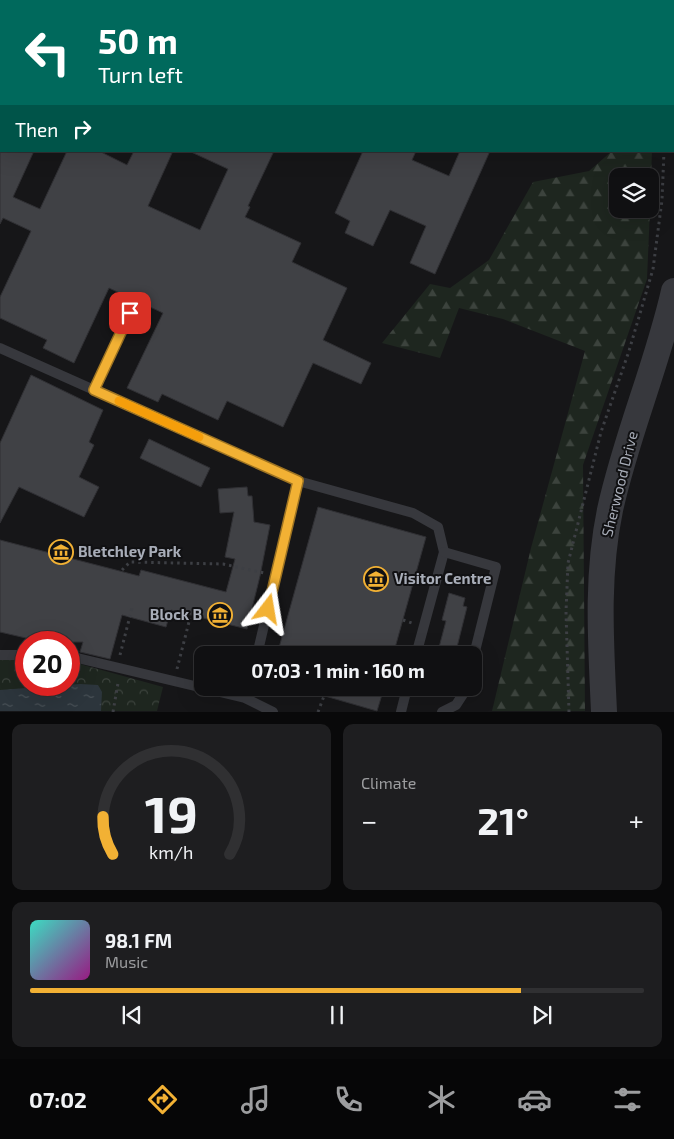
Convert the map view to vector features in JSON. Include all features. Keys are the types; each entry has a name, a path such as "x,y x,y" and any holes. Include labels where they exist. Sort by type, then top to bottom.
{"street":[{"name":"Sherwood Drive","path":"604,712 600,612 602,568 610,512 621,465 674,291"}],"lane":[{"path":"94,390 130,313"},
{"path":"0,348 298,481 413,513 438,527 444,552 418,646"},
{"path":"259,646 298,481"},
{"path":"444,552 496,567 476,646"},
{"path":"0,654 15,655"},
{"path":"80,659 245,698 273,712"},
{"path":"400,712 405,696"},
{"path":"442,712 456,705 462,696"}],"path":[{"path":"122,570 130,562 223,564 276,575"},
{"path":"113,712 119,668 132,608"},
{"path":"174,682 190,618"},
{"path":"318,712 324,696"}],"green space":[{"path":"611,152 652,152 651,168 609,168 609,218 650,218 647,279 583,465 585,711 492,711 531,548 585,351 503,319 459,308 440,358 382,343 430,284 450,288 489,260 533,182 589,171"},
{"path":"0,659 15,660 15,696 80,696 80,664 163,687 157,711 0,711"}],"water":[{"path":"80,684 98,685 102,692 101,711 0,711 0,690 15,689 15,696 80,696"}],"building":[{"path":"0,152 34,152 13,197 40,209 67,152 101,152 127,165 134,152 173,152 148,206 200,230 228,169 191,152 274,152 248,206 250,207 245,217 301,243 292,262 347,288 323,340 371,363 361,384 313,363 283,427 227,401 218,420 162,394 158,402 127,388 163,313 109,288 74,363 43,348 47,340 0,318 0,297 31,231 3,218 0,224"},
{"path":"363,152 416,152 412,160 449,176 460,152 490,152 435,274 410,263 426,226 390,210 373,246 345,233 350,221 335,213"},
{"path":"31,375 103,410 89,442 94,445 79,477 99,487 84,517 19,487 0,523 0,443"},
{"path":"149,439 210,468 201,487 140,458"},
{"path":"247,487 248,496 252,496 254,522 270,525 247,629 171,610 166,627 122,615 110,659 80,652 83,642 80,642 80,631 15,631 15,635 0,632 0,540 139,576 141,570 226,592 235,559 225,557 234,512 220,513 218,489"},
{"name":"Visitor Centre","path":"318,507 426,537 396,646 279,646"},
{"path":"449,593 465,598 463,606 467,607 457,646 439,646 446,621 442,620"},
{"path":"325,696 382,696 377,711"}],"slow traffic":[{"path":"119,401 199,437"}],"place":[{"name":"Bletchley Park","path":"61,552"},
{"name":"Visitor Centre","path":"376,579"},
{"name":"Block B","path":"220,615"}],"route":[{"path":"130,313 94,390 298,481 268,609"}]}
